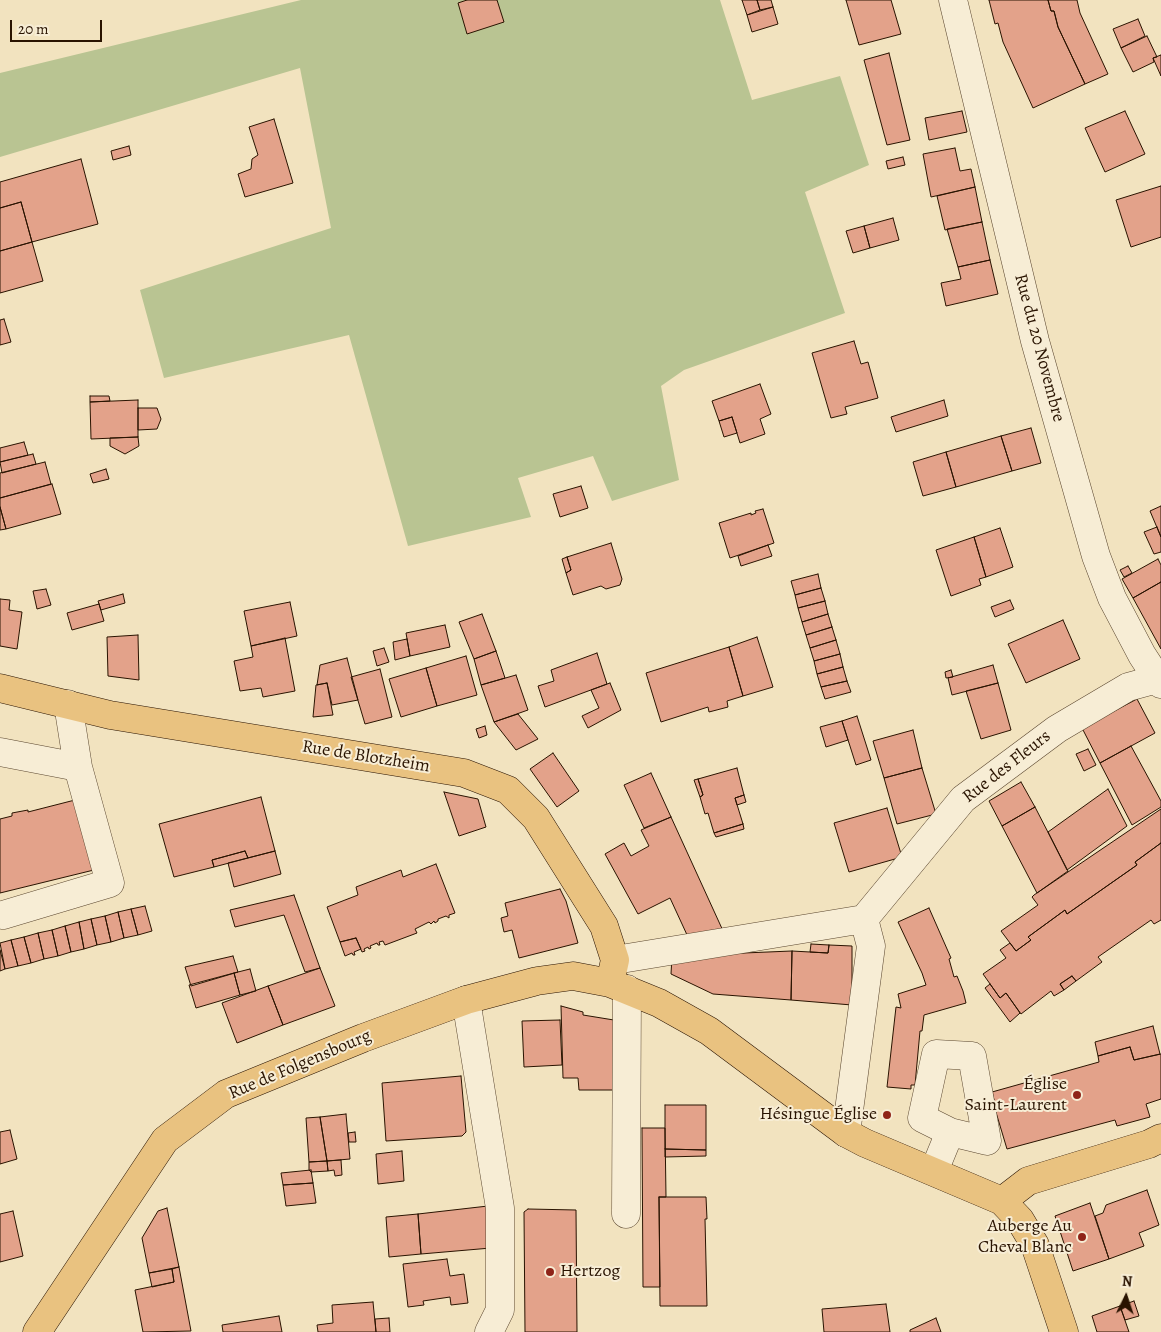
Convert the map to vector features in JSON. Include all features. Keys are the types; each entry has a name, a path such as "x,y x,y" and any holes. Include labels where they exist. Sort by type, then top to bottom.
{"main road":[{"name":"Rue de Blotzheim","path":"0,688 110,715 464,773 508,790 536,818 604,926 618,978"},
{"name":"Rue de Folgensbourg","path":"37,1332 165,1140 226,1094 363,1038 466,1000 537,981 573,976 618,978 659,1004 709,1030 846,1133 865,1143 1002,1201"},
{"path":"1064,1332 1035,1245 1020,1220 1002,1201 1028,1182 1149,1144 1161,1138"}],"street":[{"name":"Rue du 20 Novembre","path":"953,0 1035,341 1096,556 1112,598 1142,655 1160,680"},
{"name":"Rue des Fleurs","path":"864,919 963,799 1056,729 1128,687 1160,680"},
{"path":"3,914 110,883 78,767 68,704"},
{"path":"0,752 78,767"},
{"path":"626,1214 618,978 864,919 872,946 846,1133"},
{"path":"466,1000 500,1208 500,1310 489,1332"},
{"path":"934,1171 950,1132"}],"green space":[{"path":"301,0 720,0 752,100 840,76 869,165 805,192 845,313 684,370 661,386 679,480 612,501 593,456 518,478 531,517 408,546 349,335 164,378 140,290 331,228 300,68 0,157 0,73"}],"building":[{"path":"467,0 497,0 504,22 467,34 458,3"},
{"path":"742,0 757,0 760,10 747,15"},
{"path":"757,0 771,0 773,7 760,10"},
{"path":"846,0 891,0 901,34 859,45"},
{"path":"989,0 1048,0 1051,11 1054,11 1058,27 1085,84 1033,108 1003,42 998,23 995,24"},
{"path":"1048,0 1077,0 1080,13 1108,74 1085,84 1058,27 1054,11 1051,11"},
{"path":"773,7 778,24 752,32 747,15"},
{"path":"1138,19 1145,36 1121,48 1113,29"},
{"path":"1147,36 1157,57 1153,58 1154,62 1133,72 1121,48"},
{"path":"889,53 910,140 887,145 864,60"},
{"path":"1161,55 1161,76 1153,58"},
{"path":"962,111 967,132 929,140 925,118"},
{"path":"1125,111 1145,154 1105,172 1085,128"},
{"path":"274,119 293,183 245,197 238,174 251,169 252,159 258,155 249,127"},
{"path":"129,146 131,155 113,160 111,151"},
{"path":"955,148 960,171 971,169 975,187 931,197 923,154"},
{"path":"903,157 905,165 888,169 886,161"},
{"path":"81,159 98,224 32,242 21,202 0,208 0,182"},
{"path":"1161,186 1161,237 1131,247 1116,200"},
{"path":"975,187 982,222 945,230 937,196"},
{"path":"21,202 32,242 0,251 0,208"},
{"path":"893,218 899,240 870,248 864,226"},
{"path":"982,222 990,260 958,267 947,229"},
{"path":"864,226 870,248 853,253 846,231"},
{"path":"32,242 43,281 0,293 0,251"},
{"path":"990,260 998,294 946,306 941,283 961,279 958,267"},
{"path":"4,319 11,342 0,345 0,320"},
{"path":"854,341 861,364 868,362 878,398 845,407 847,414 831,418 812,353"},
{"path":"760,384 771,414 760,419 765,434 740,443 732,417 719,421 712,401"},
{"path":"90,396 109,396 110,401 90,402"},
{"path":"138,400 138,437 91,439 90,402"},
{"path":"944,400 948,416 896,432 891,417"},
{"path":"138,408 157,408 161,419 157,429 138,430"},
{"path":"732,417 737,433 724,437 719,421"},
{"path":"1031,428 1041,463 1012,471 1001,436"},
{"path":"1001,436 1012,471 956,487 946,452"},
{"path":"138,437 139,446 125,454 110,446 110,438"},
{"path":"24,442 28,455 0,462 0,448"},
{"path":"946,452 956,487 923,496 913,462"},
{"path":"33,454 36,464 2,473 0,462"},
{"path":"45,462 51,484 0,498 0,473"},
{"path":"106,469 109,479 93,483 90,474"},
{"path":"52,484 61,514 6,529 0,507 0,498"},
{"path":"581,486 588,508 560,517 553,494"},
{"path":"1161,506 1161,537 1150,511"},
{"path":"0,507 6,529 0,530"},
{"path":"763,509 774,543 730,558 719,523 751,513 751,515 756,513 755,511"},
{"path":"1157,527 1161,537 1161,552 1154,554 1144,532"},
{"path":"1000,528 1013,567 986,577 974,537"},
{"path":"974,537 986,577 979,579 981,585 951,596 936,550"},
{"path":"611,543 622,579 620,585 606,589 601,586 573,595 566,573 571,570 567,557"},
{"path":"768,545 772,556 741,566 738,556"},
{"path":"567,557 571,570 566,573 562,559"},
{"path":"1158,559 1161,565 1161,582 1133,598 1122,579"},
{"path":"1128,566 1132,573 1124,577 1120,570"},
{"path":"818,574 821,588 795,595 791,581"},
{"path":"1161,582 1161,649 1133,598"},
{"path":"821,588 825,601 798,608 795,595"},
{"path":"46,589 51,605 37,609 33,591"},
{"path":"123,594 125,603 101,610 98,601"},
{"path":"0,599 10,600 9,610 22,612 17,649 0,646"},
{"path":"1010,600 1014,609 995,617 991,607"},
{"path":"825,601 828,614 802,622 798,608"},
{"path":"290,602 297,636 251,646 244,611"},
{"path":"99,604 104,621 72,630 67,613"},
{"path":"482,614 496,651 474,659 459,622"},
{"path":"828,614 832,627 806,635 802,622"},
{"path":"1063,620 1080,659 1026,683 1008,644"},
{"path":"445,625 450,647 410,656 406,633"},
{"path":"832,627 836,640 810,648 806,635"},
{"path":"138,635 139,680 108,676 107,637"},
{"path":"757,637 773,687 743,696 729,647"},
{"path":"285,638 295,691 263,697 261,688 240,691 234,661 253,657 251,646"},
{"path":"407,639 410,656 395,660 393,642"},
{"path":"836,640 840,654 814,661 810,648"},
{"path":"729,647 743,696 727,701 728,707 709,712 708,707 661,722 646,673"},
{"path":"384,648 389,662 377,666 373,651"},
{"path":"496,651 505,678 481,685 474,659"},
{"path":"597,653 607,684 545,707 538,686 554,681 551,670"},
{"path":"840,654 843,667 817,674 814,661"},
{"path":"466,656 477,695 437,706 426,668"},
{"path":"347,658 358,700 332,705 327,683 317,685 320,665"},
{"path":"993,665 998,683 952,695 948,678"},
{"path":"843,667 847,681 821,687 817,674"},
{"path":"426,668 437,706 401,717 389,679"},
{"path":"380,669 392,717 365,724 351,677"},
{"path":"951,670 953,677 946,678 945,672"},
{"path":"516,675 528,710 494,722 481,685"},
{"path":"847,681 851,692 825,699 821,687"},
{"path":"327,683 333,715 313,717 316,685"},
{"path":"610,683 621,710 588,728 582,716 599,708 591,690"},
{"path":"998,683 1011,730 981,739 966,691"},
{"path":"1137,699 1155,733 1100,763 1082,728"},
{"path":"518,714 538,739 516,750 494,722"},
{"path":"857,716 871,760 856,765 842,721"},
{"path":"842,721 848,740 826,747 820,727"},
{"path":"485,726 487,735 479,738 476,729"},
{"path":"913,730 922,768 884,778 873,741"},
{"path":"1131,746 1161,801 1161,807 1132,825 1100,763"},
{"path":"1088,749 1096,765 1084,771 1076,754"},
{"path":"553,753 579,791 557,807 530,769"},
{"path":"737,768 744,795 735,798 743,824 714,833 708,813 705,814 700,797 703,795 698,779"},
{"path":"922,768 936,814 897,824 884,778"},
{"path":"651,773 671,817 644,828 624,785"},
{"path":"698,779 703,795 700,797 694,780"},
{"path":"1021,782 1035,807 1002,826 989,801"},
{"path":"1108,789 1127,826 1067,870 1048,832"},
{"path":"444,792 478,799 486,827 459,836"},
{"path":"744,795 746,802 737,805 735,798"},
{"path":"261,797 275,851 248,858 245,851 212,860 214,867 174,877 159,824"},
{"path":"75,800 102,868 0,893 0,819 12,816 12,813 28,810 28,812"},
{"path":"1035,807 1068,871 1037,893 1002,826"},
{"path":"887,808 902,857 849,872 834,823"},
{"path":"1161,809 1161,843 1135,862 1137,865 1067,914 1065,910 1028,937 1031,940 1016,951 1001,931 1038,905 1032,897 1034,895"},
{"path":"671,817 724,933 688,937 670,898 638,914 605,854 624,843 631,856 649,846 641,830"},
{"path":"743,824 744,829 716,837 714,833"},
{"path":"1161,843 1161,920 1154,924 1151,920 1098,957 1102,962 1076,981 1072,976 1060,984 1064,990 1054,996 1051,991 1021,1014 1006,993 1000,998 983,974 1006,958 1000,950 1010,943 1016,951 1031,940 1028,937 1065,910 1067,914 1137,865 1135,862"},
{"path":"245,851 248,858 214,867 212,860"},
{"path":"275,851 281,874 234,887 228,863"},
{"path":"436,864 455,913 449,915 449,918 446,916 438,919 435,923 434,921 431,924 429,922 415,929 417,933 385,945 383,941 379,942 380,945 377,943 370,946 371,948 369,949 368,947 364,949 365,951 362,952 356,938 340,942 327,907 358,895 356,887 401,870 403,877"},
{"path":"560,889 566,901 578,943 519,958 512,930 504,932 501,918 508,916 505,903"},
{"path":"294,895 320,968 305,972 284,915 235,927 230,910"},
{"path":"145,906 152,931 138,935 131,909"},
{"path":"929,908 951,958 949,959 954,977 957,976 966,1003 924,1015 922,1031 920,1031 915,1085 911,1085 911,1089 887,1087 896,1007 901,1008 898,994 926,985 898,922"},
{"path":"131,909 138,935 124,938 118,912"},
{"path":"118,912 124,938 111,942 105,916"},
{"path":"105,916 111,942 97,945 91,919"},
{"path":"91,919 97,945 84,949 79,922"},
{"path":"79,922 84,949 71,952 65,926"},
{"path":"65,926 71,952 58,956 52,930"},
{"path":"52,930 58,956 44,959 38,933"},
{"path":"38,933 44,959 31,963 24,937"},
{"path":"24,937 31,963 18,966 11,940"},
{"path":"356,938 361,949 354,952 355,955 352,953 345,956 340,942"},
{"path":"11,940 18,966 5,969 0,943"},
{"path":"811,944 829,945 828,953 810,952"},
{"path":"829,945 852,946 852,1005 791,1000 792,951 828,953"},
{"path":"0,950 5,969 0,971"},
{"path":"792,951 791,1000 713,994 671,974 672,956"},
{"path":"233,956 238,972 191,986 185,967"},
{"path":"320,968 335,1006 283,1025 268,986"},
{"path":"250,969 256,991 240,995 234,973"},
{"path":"234,973 240,995 196,1008 189,985"},
{"path":"1072,976 1076,981 1064,990 1060,984"},
{"path":"990,984 1000,998 1006,993 1020,1013 1010,1022 985,988"},
{"path":"268,986 283,1025 237,1043 222,1003"},
{"path":"561,1006 583,1012 583,1015 620,1021 620,1090 579,1090 578,1078 563,1078"},
{"path":"560,1020 562,1065 524,1067 522,1021"},
{"path":"1153,1026 1160,1054 1134,1060 1130,1047 1098,1056 1095,1042"},
{"name":"Église Saint-Laurent","path":"1130,1047 1134,1060 1161,1054 1161,1099 1146,1104 1150,1117 1117,1126 1115,1120 1007,1149 992,1092 1099,1062 1098,1056"},
{"path":"461,1076 466,1132 462,1136 386,1141 382,1083"},
{"path":"665,1105 706,1105 706,1150 665,1149"},
{"path":"346,1114 350,1159 327,1161 320,1117"},
{"path":"320,1117 327,1161 309,1162 306,1118"},
{"path":"642,1128 665,1128 666,1197 659,1197 660,1287 643,1287"},
{"path":"10,1130 17,1159 0,1164 0,1132"},
{"path":"355,1132 356,1142 349,1142 348,1133"},
{"path":"665,1149 706,1150 706,1156 665,1157"},
{"path":"402,1151 404,1181 378,1184 376,1154"},
{"path":"341,1160 342,1175 335,1176 334,1170 328,1171 327,1161"},
{"path":"327,1161 328,1171 311,1172 309,1170 309,1162"},
{"path":"311,1170 313,1183 283,1185 281,1173"},
{"path":"313,1183 316,1203 286,1206 283,1185"},
{"path":"1147,1190 1159,1225 1139,1233 1144,1246 1109,1259 1095,1216 1103,1213 1106,1205"},
{"path":"659,1197 706,1197 707,1306 660,1306"},
{"name":"Auberge Au Cheval Blanc","path":"1090,1203 1109,1259 1073,1271 1055,1216"},
{"path":"488,1206 491,1248 421,1254 418,1214"},
{"path":"167,1208 179,1267 149,1273 142,1238 158,1211"},
{"name":"Hertzog","path":"528,1209 576,1210 577,1332 525,1332 524,1212"},
{"path":"13,1211 23,1256 0,1262 0,1214"},
{"path":"418,1214 421,1254 389,1257 386,1217"},
{"path":"447,1259 450,1276 464,1274 468,1303 451,1305 450,1297 423,1301 424,1305 408,1307 403,1264"},
{"path":"179,1267 191,1331 143,1332 135,1290 174,1282 172,1269"},
{"path":"172,1269 174,1282 152,1287 149,1273"},
{"path":"1134,1301 1139,1316 1125,1320 1120,1306"},
{"path":"373,1302 376,1332 318,1332 317,1325 333,1323 332,1305"},
{"path":"886,1304 890,1332 824,1332 822,1309"},
{"path":"1120,1306 1129,1332 1097,1332 1092,1316"},
{"path":"279,1316 282,1332 223,1332 222,1325"},
{"path":"389,1318 390,1332 376,1332 375,1319"},
{"path":"936,1318 941,1332 910,1332 910,1330"}],"place":[{"name":"Église Saint-Laurent","path":"1077,1095"},
{"name":"Hésingue Église","path":"887,1115"},
{"name":"Auberge Au Cheval Blanc","path":"1082,1237"},
{"name":"Hertzog","path":"550,1272"}]}
